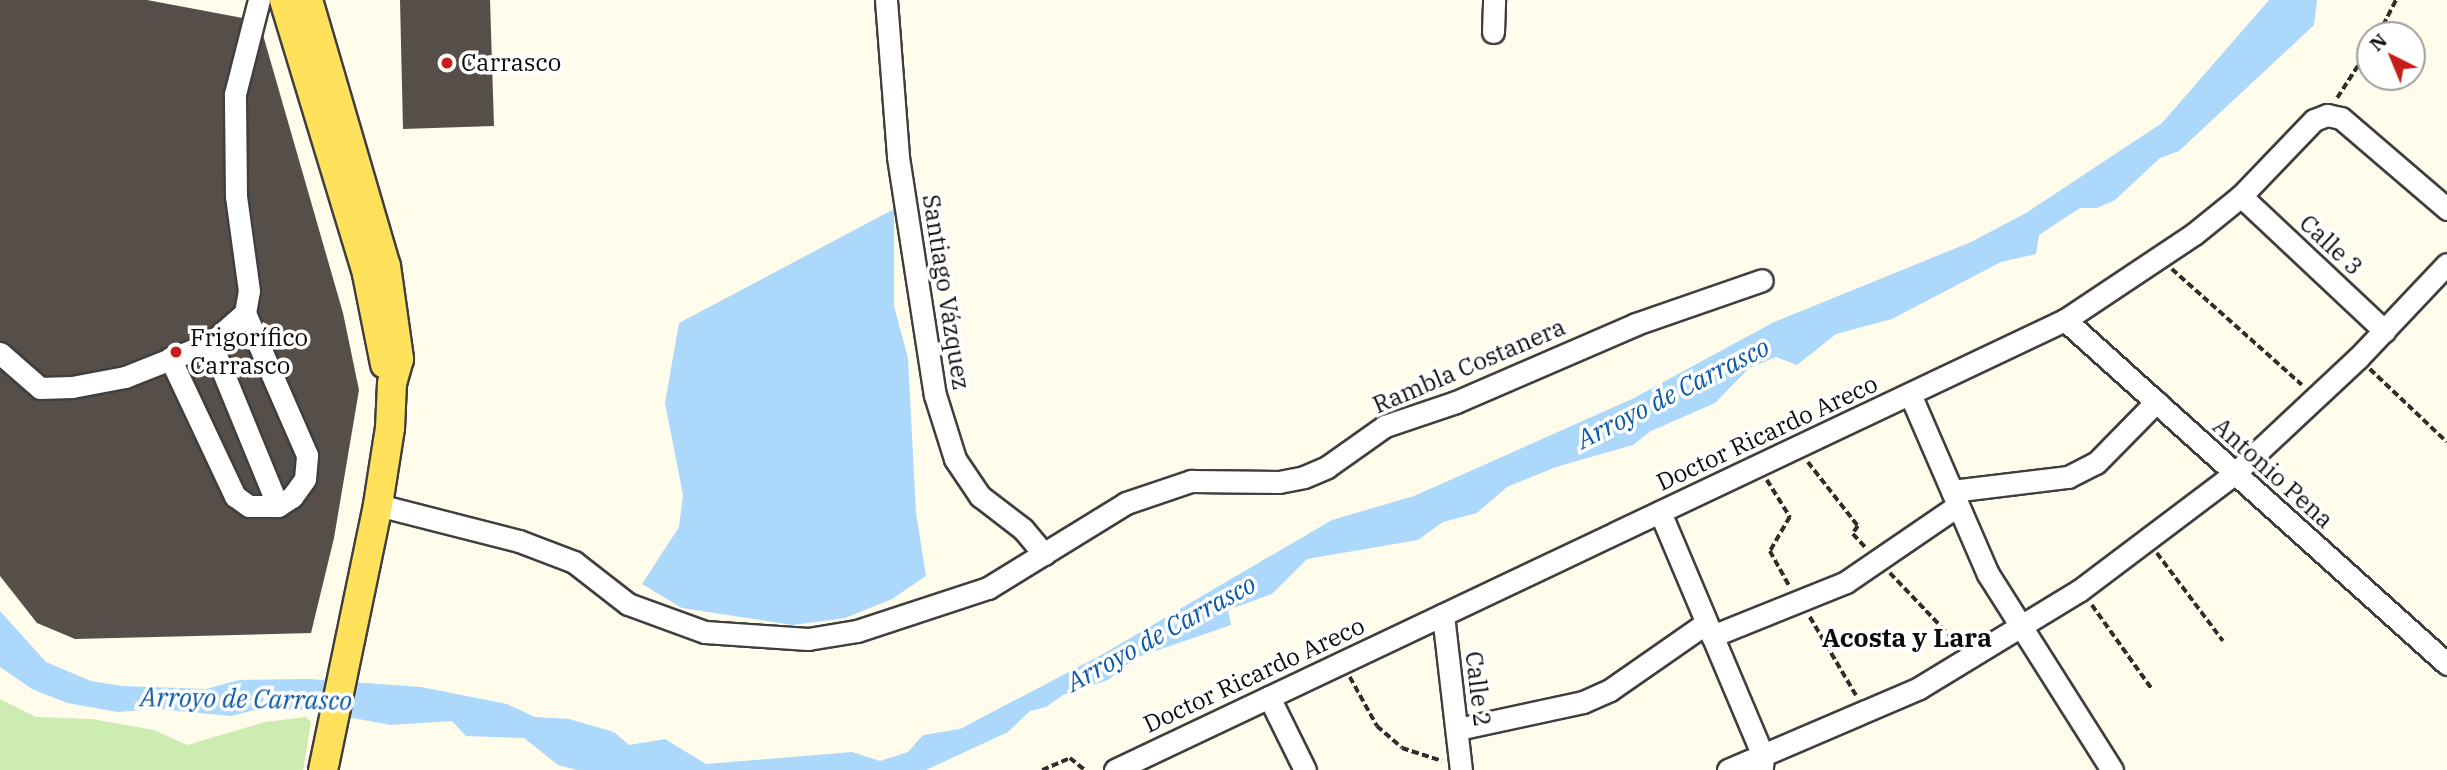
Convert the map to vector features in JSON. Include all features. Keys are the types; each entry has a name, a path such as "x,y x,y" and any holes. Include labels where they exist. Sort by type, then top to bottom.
{"main road":[{"path":"284,0 367,274 392,383"},
{"path":"308,0 386,266 399,359 392,383 390,428 378,505 324,763"}],"street":[{"path":"170,358 235,496 249,506 278,506 292,498 305,479 307,455 246,313 249,291 236,196 235,94 259,0"},
{"name":"Santiago Vázquez","path":"886,0 898,158 935,395 954,459 980,496 1023,528 1044,554"},
{"path":"1493,32 1494,0"},
{"path":"2327,115 2341,118 2447,209"},
{"name":"Doctor Ricardo Areco","path":"1115,770 2066,320 2160,259 2241,196 2314,120 2327,115"},
{"name":"Calle 3","path":"2241,196 2385,331"},
{"path":"1728,770 1763,763 1919,688 2081,590 2235,473 2358,358 2447,264"},
{"name":"Rambla Costanera","path":"378,505 519,541 574,562 628,604 705,632 808,639 858,631 988,588 1126,503 1191,481 1279,482 1304,477 1326,467 1385,426 1456,402 1636,324 1762,280"},
{"path":"0,353 40,388 125,377 212,344 246,313"},
{"name":"Antonio Pena","path":"2066,320 2447,664"},
{"path":"212,344 278,506"},
{"path":"1910,394 1954,499 2019,629 2112,770"},
{"path":"1458,729 1583,702 1610,690 1709,630 1846,582 1954,499 2067,477 2096,463 2156,402"},
{"path":"1660,512 1763,763"},
{"name":"Calle 2","path":"1443,615 1458,729 1460,767"},
{"path":"1269,697 1305,770"}],"path":[{"path":"2385,21 2396,0"},
{"path":"2327,115 2356,69"},
{"path":"2160,259 2317,398"},
{"path":"2358,358 2447,442"},
{"path":"2148,540 2223,640"},
{"path":"2081,590 2152,689"},
{"path":"1344,662 1360,702 1377,726 1402,748 1460,767"},
{"path":"1042,770 1070,758 1085,770"}],"green space":[{"path":"0,699 36,717 92,719 154,730 187,745 265,722 306,717 311,722 303,770 0,770"}],"water":[{"name":"Arroyo de Carrasco","path":"2269,0 2317,0 2314,25 2179,151 2160,158 2115,200 2097,208 2080,208 2039,235 2036,254 2001,262 1892,319 1836,334 1797,365 1776,357 1749,368 1715,403 1651,431 1633,445 1556,467 1507,487 1477,513 1443,522 1418,540 1307,559 1272,594 1228,610 1231,625 1135,658 1108,680 1063,695 1046,707 1030,711 1008,732 926,770 577,770 558,765 524,738 466,736 452,721 391,725 309,710 259,709 231,716 157,709 118,712 67,703 32,689 0,667 0,611 46,662 91,681 122,686 206,689 239,680 309,679 421,687 507,704 535,717 569,719 614,732 629,745 665,739 706,764 852,752 880,761 908,752 923,735 960,729 1103,654 1332,520 1414,496 1632,399 1774,322 1971,242 2026,213 2162,123"},
{"path":"894,209 894,306 908,358 916,513 926,576 892,599 845,618 793,625 682,608 642,584 679,527 683,495 665,403 679,323"}],"building":[{"name":"Frigorífico Carrasco","path":"0,0 147,0 259,21 343,313 359,390 334,538 311,633 75,639 37,623 0,576"},
{"name":"Carrasco","path":"400,0 490,0 494,126 403,129"}],"place":[{"name":"Carrasco","path":"447,63"},
{"name":"Frigorífico Carrasco","path":"176,352"}],"district":[{"name":"Acosta y Lara","path":"1907,638"}]}
